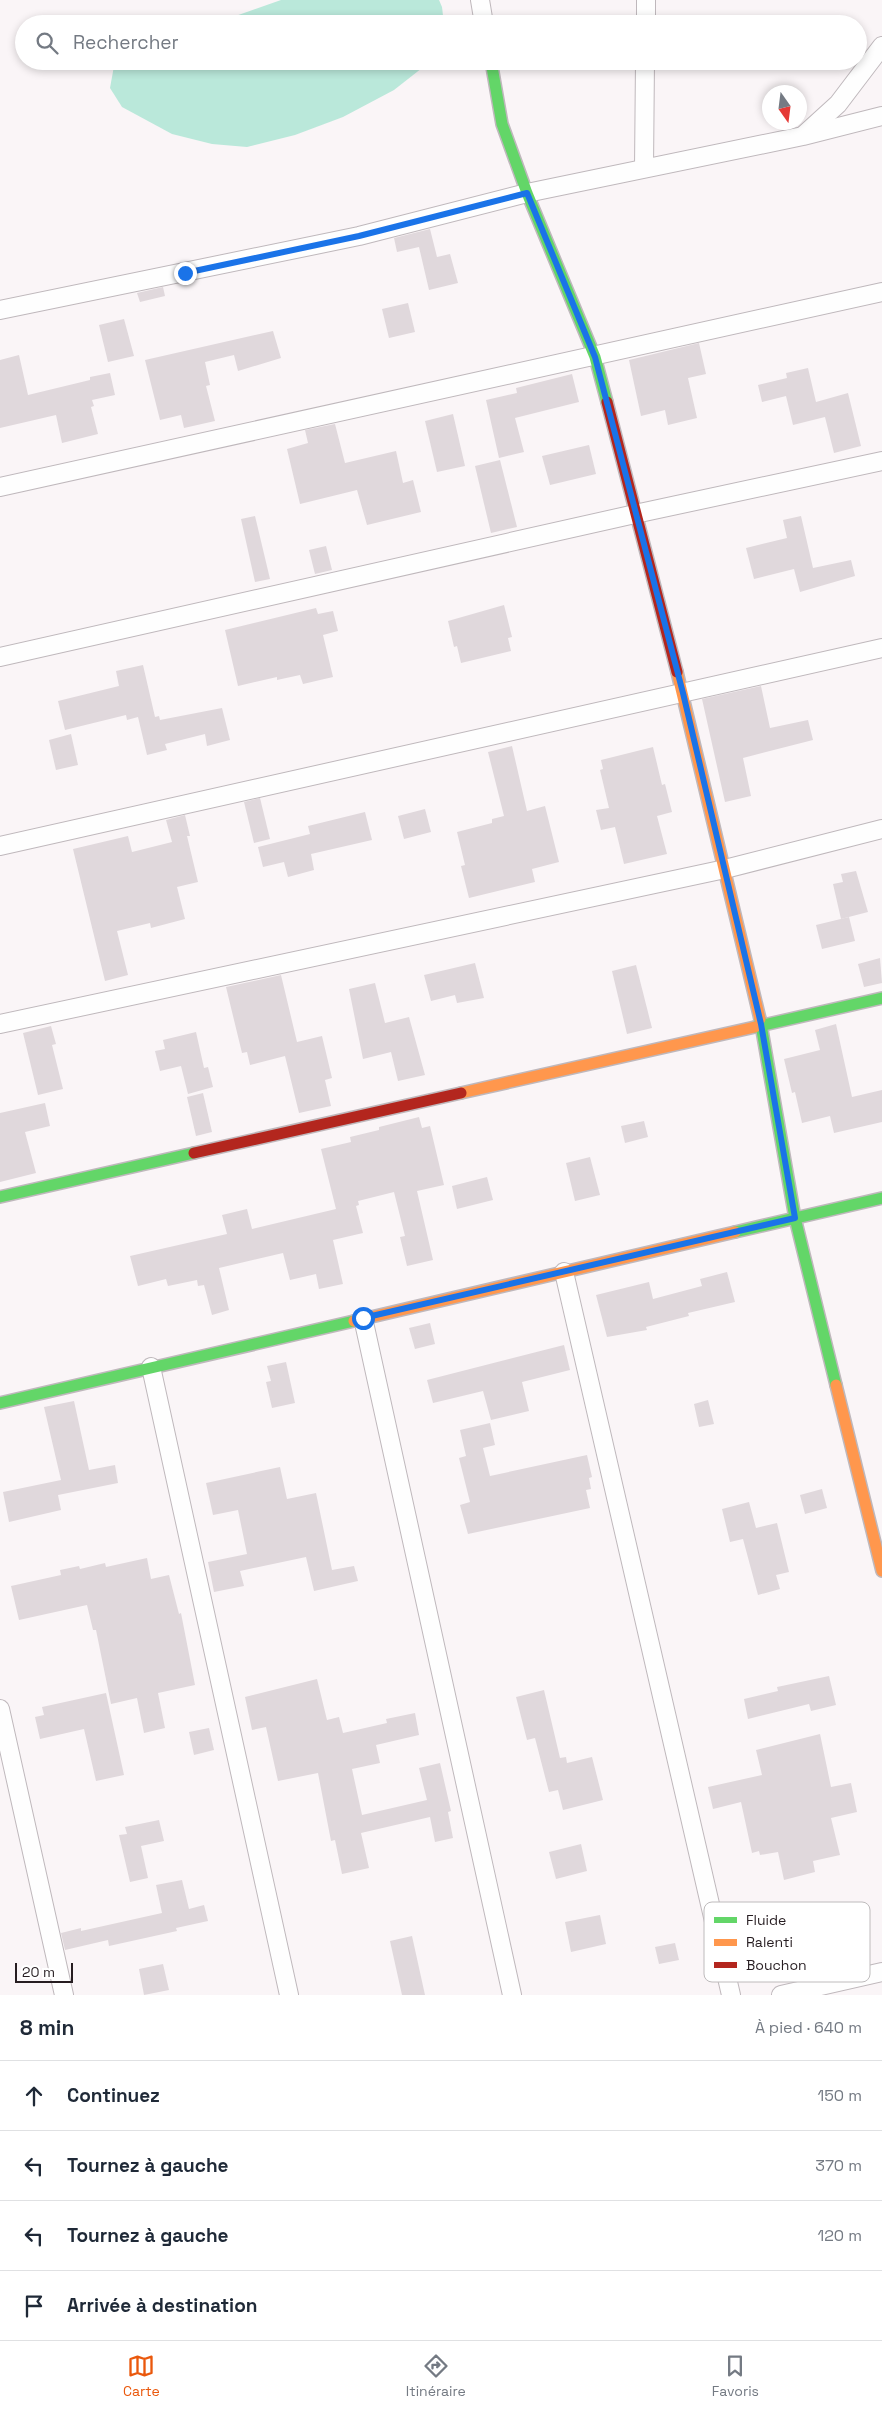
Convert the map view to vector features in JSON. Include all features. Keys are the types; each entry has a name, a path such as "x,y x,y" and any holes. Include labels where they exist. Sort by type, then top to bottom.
{"street":[{"path":"480,0 482,15"},
{"path":"646,0 646,15"},
{"path":"867,66 882,46"},
{"path":"493,70 502,124 527,193 595,357 683,693 761,1024 795,1218 882,1571"},
{"path":"644,168 645,70"},
{"path":"803,136 838,104 864,70"},
{"path":"0,310 359,236 527,193 803,136 882,116"},
{"path":"0,487 595,357 882,292"},
{"path":"0,658 635,514 882,461"},
{"path":"0,846 882,648"},
{"path":"0,1024 725,868 882,830"},
{"path":"0,1197 882,998"},
{"path":"0,1403 882,1198"},
{"path":"564,1272 710,1902"},
{"path":"363,1318 512,1995"},
{"path":"151,1368 289,1995"},
{"path":"0,1709 64,1995"},
{"path":"729,1982 732,1995"},
{"path":"781,1995 801,1993 843,1982"}],"shaded area":[{"path":"281,0 439,0 443,15 238,15"},
{"path":"113,70 420,70 394,90 343,117 295,135 247,147 212,144 172,134 122,107 110,88"}],"building":[{"path":"430,229 437,257 450,254 458,283 429,290 419,247 397,252 394,238"},
{"path":"163,287 165,296 140,302 137,293"},
{"path":"408,303 415,332 389,338 382,309"},
{"path":"124,319 134,356 108,362 99,325"},
{"path":"273,331 281,358 238,371 234,355 205,362 210,385 206,386 215,421 184,428 181,415 160,420 145,360"},
{"path":"699,343 706,374 688,378 697,418 668,425 665,410 641,416 629,360"},
{"path":"19,355 28,395 90,380 90,377 110,373 115,395 92,400 94,406 91,407 98,434 62,443 56,415 0,428 0,360"},
{"path":"808,368 816,402 848,393 861,446 834,453 825,417 793,425 786,396 762,402 758,385 787,378 786,373"},
{"path":"572,374 579,402 515,418 524,452 499,458 486,400 517,393 516,388"},
{"path":"453,414 465,466 437,472 425,421"},
{"path":"335,424 345,463 396,451 403,483 413,480 421,512 367,525 357,490 300,504 287,449 308,443 305,430"},
{"path":"589,445 596,474 550,485 542,456"},
{"path":"500,460 517,527 491,533 475,466"},
{"path":"255,516 270,579 255,582 241,519"},
{"path":"801,516 813,568 851,560 855,576 800,592 794,569 754,579 746,548 787,538 783,520"},
{"path":"326,546 332,570 315,574 309,550"},
{"path":"504,605 512,637 508,638 511,651 461,663 457,646 454,647 448,621"},
{"path":"316,608 318,614 333,611 338,631 323,635 333,677 303,684 300,675 277,680 277,677 238,686 225,630"},
{"path":"143,665 155,717 159,716 160,720 222,708 230,740 207,746 205,734 165,744 167,750 147,755 138,717 127,720 126,715 65,730 58,701 119,686 116,671"},
{"path":"761,686 770,728 808,720 813,740 743,758 751,796 725,802 702,699"},
{"path":"71,734 78,765 56,770 49,740"},
{"path":"512,746 527,811 545,806 559,862 532,869 535,882 469,898 461,866 465,865 457,832 492,823 492,819 504,816 488,752"},
{"path":"653,747 662,785 665,784 672,812 657,816 667,854 624,864 615,827 601,830 596,810 609,808 600,770 603,769 601,760"},
{"path":"260,798 270,839 254,843 244,802"},
{"path":"425,809 431,832 404,839 398,816"},
{"path":"365,812 372,840 311,854 314,870 288,877 284,862 263,867 258,847 310,834 308,826"},
{"path":"185,815 190,836 187,836 198,882 177,887 185,919 151,928 150,923 117,931 128,975 105,981 73,849 128,836 132,852 172,842 166,820"},
{"path":"856,871 868,912 841,919 833,884 843,882 841,874"},
{"path":"849,917 855,941 822,949 816,925"},
{"path":"880,958 882,983 864,987 858,964"},
{"path":"475,963 484,998 457,1003 455,995 431,1001 424,975"},
{"path":"636,965 652,1028 627,1034 612,971"},
{"path":"281,975 297,1042 322,1036 332,1078 325,1080 331,1106 299,1113 285,1056 250,1065 247,1052 242,1053 226,987"},
{"path":"375,983 385,1023 409,1017 425,1075 398,1081 391,1052 363,1059 349,989"},
{"path":"836,1024 852,1097 882,1090 882,1122 834,1133 830,1116 802,1123 795,1092 792,1093 784,1059 820,1050 815,1030"},
{"path":"51,1026 56,1044 52,1045 63,1089 38,1095 23,1033"},
{"path":"196,1032 204,1068 208,1067 213,1087 188,1094 181,1066 160,1071 155,1051 165,1049 163,1040"},
{"path":"203,1093 212,1132 196,1136 187,1097"},
{"path":"45,1103 50,1126 25,1132 36,1173 0,1182 0,1113"},
{"path":"419,1117 422,1128 430,1126 444,1185 417,1191 433,1260 407,1266 400,1237 405,1236 394,1192 358,1201 359,1205 356,1206 363,1233 333,1240 343,1284 319,1289 316,1274 290,1280 283,1253 219,1268 229,1310 212,1315 204,1285 198,1286 197,1280 168,1286 166,1279 138,1286 130,1256 227,1234 222,1215 247,1209 252,1229 336,1209 321,1149 351,1142 350,1137 379,1130 379,1127"},
{"path":"644,1121 648,1137 625,1143 621,1126"},
{"path":"590,1157 600,1195 575,1201 566,1163"},
{"path":"487,1177 493,1200 457,1209 452,1186"},
{"path":"727,1272 735,1302 688,1313 689,1316 646,1327 647,1330 607,1337 596,1295 649,1282 653,1299 702,1286 700,1279"},
{"path":"430,1323 435,1344 415,1349 409,1328"},
{"path":"564,1345 570,1370 522,1382 529,1411 491,1420 483,1391 433,1403 427,1380"},
{"path":"286,1362 295,1403 272,1408 266,1382 271,1381 267,1366"},
{"path":"708,1400 714,1424 699,1427 694,1404"},
{"path":"74,1401 89,1470 115,1465 118,1483 58,1495 61,1510 9,1522 3,1492 61,1480 44,1407"},
{"path":"490,1423 495,1445 483,1448 490,1476 587,1455 592,1477 589,1478 591,1489 586,1490 590,1508 468,1534 460,1505 470,1502 459,1458 466,1456 460,1430"},
{"path":"280,1467 287,1499 316,1493 332,1570 354,1566 358,1581 314,1591 306,1557 240,1571 244,1586 214,1592 208,1562 247,1554 238,1510 213,1515 206,1483"},
{"path":"822,1489 827,1508 805,1514 800,1495"},
{"path":"749,1502 756,1528 777,1523 789,1572 776,1575 780,1589 758,1595 743,1539 730,1542 722,1509"},
{"path":"147,1558 151,1579 169,1575 179,1614 181,1613 195,1685 158,1693 165,1728 144,1733 137,1698 111,1704 96,1630 93,1630 87,1605 19,1620 11,1586 61,1575 60,1570 79,1566 80,1569 105,1563 106,1567"},
{"path":"829,1676 836,1705 811,1711 809,1704 748,1719 744,1699 778,1691 777,1687"},
{"path":"317,1679 327,1720 339,1717 343,1733 387,1723 386,1719 415,1713 419,1735 376,1745 380,1763 352,1769 362,1815 427,1800 419,1768 440,1763 451,1811 448,1812 453,1838 435,1842 430,1817 361,1833 369,1868 342,1874 335,1840 331,1841 318,1773 278,1781 266,1727 252,1730 245,1697"},
{"path":"544,1690 560,1758 566,1757 567,1763 592,1757 603,1800 563,1810 558,1790 549,1792 535,1738 527,1740 516,1697"},
{"path":"106,1693 124,1775 96,1781 84,1729 40,1739 35,1717 44,1715 42,1707"},
{"path":"209,1728 214,1750 194,1755 189,1732"},
{"path":"820,1734 831,1787 851,1783 857,1812 831,1818 840,1855 813,1861 815,1872 784,1880 778,1852 760,1855 759,1851 752,1853 741,1802 713,1809 708,1787 762,1775 756,1750"},
{"path":"159,1820 164,1841 141,1846 148,1878 130,1882 119,1835 127,1834 125,1827"},
{"path":"581,1844 587,1871 556,1879 549,1852"},
{"path":"182,1880 189,1909 204,1905 208,1921 176,1928 177,1931 109,1946 108,1940 65,1950 61,1933 81,1928 81,1931 162,1913 156,1885"},
{"path":"600,1915 606,1944 571,1952 565,1922"},
{"path":"412,1936 425,1995 402,1995 390,1941"},
{"path":"675,1943 679,1960 659,1964 655,1947"},
{"path":"163,1964 169,1990 144,1995 139,1969"}],"traffic: fast":[{"path":"493,70 502,124 527,193 595,357 607,402"},
{"path":"755,1027 882,998"},
{"path":"760,1019 795,1218 836,1385"},
{"path":"0,1197 194,1153"},
{"path":"735,1232 882,1198"},
{"path":"0,1403 354,1321"}],"traffic: slow":[{"path":"677,672 760,1019"},
{"path":"461,1093 755,1027"},
{"path":"354,1321 735,1232"},
{"path":"836,1385 882,1571"}],"traffic: jam":[{"path":"607,402 677,672"},
{"path":"194,1153 461,1093"}],"route":[{"path":"185,273 359,236 527,193 595,357 683,693 761,1024 795,1218 363,1318"}]}
